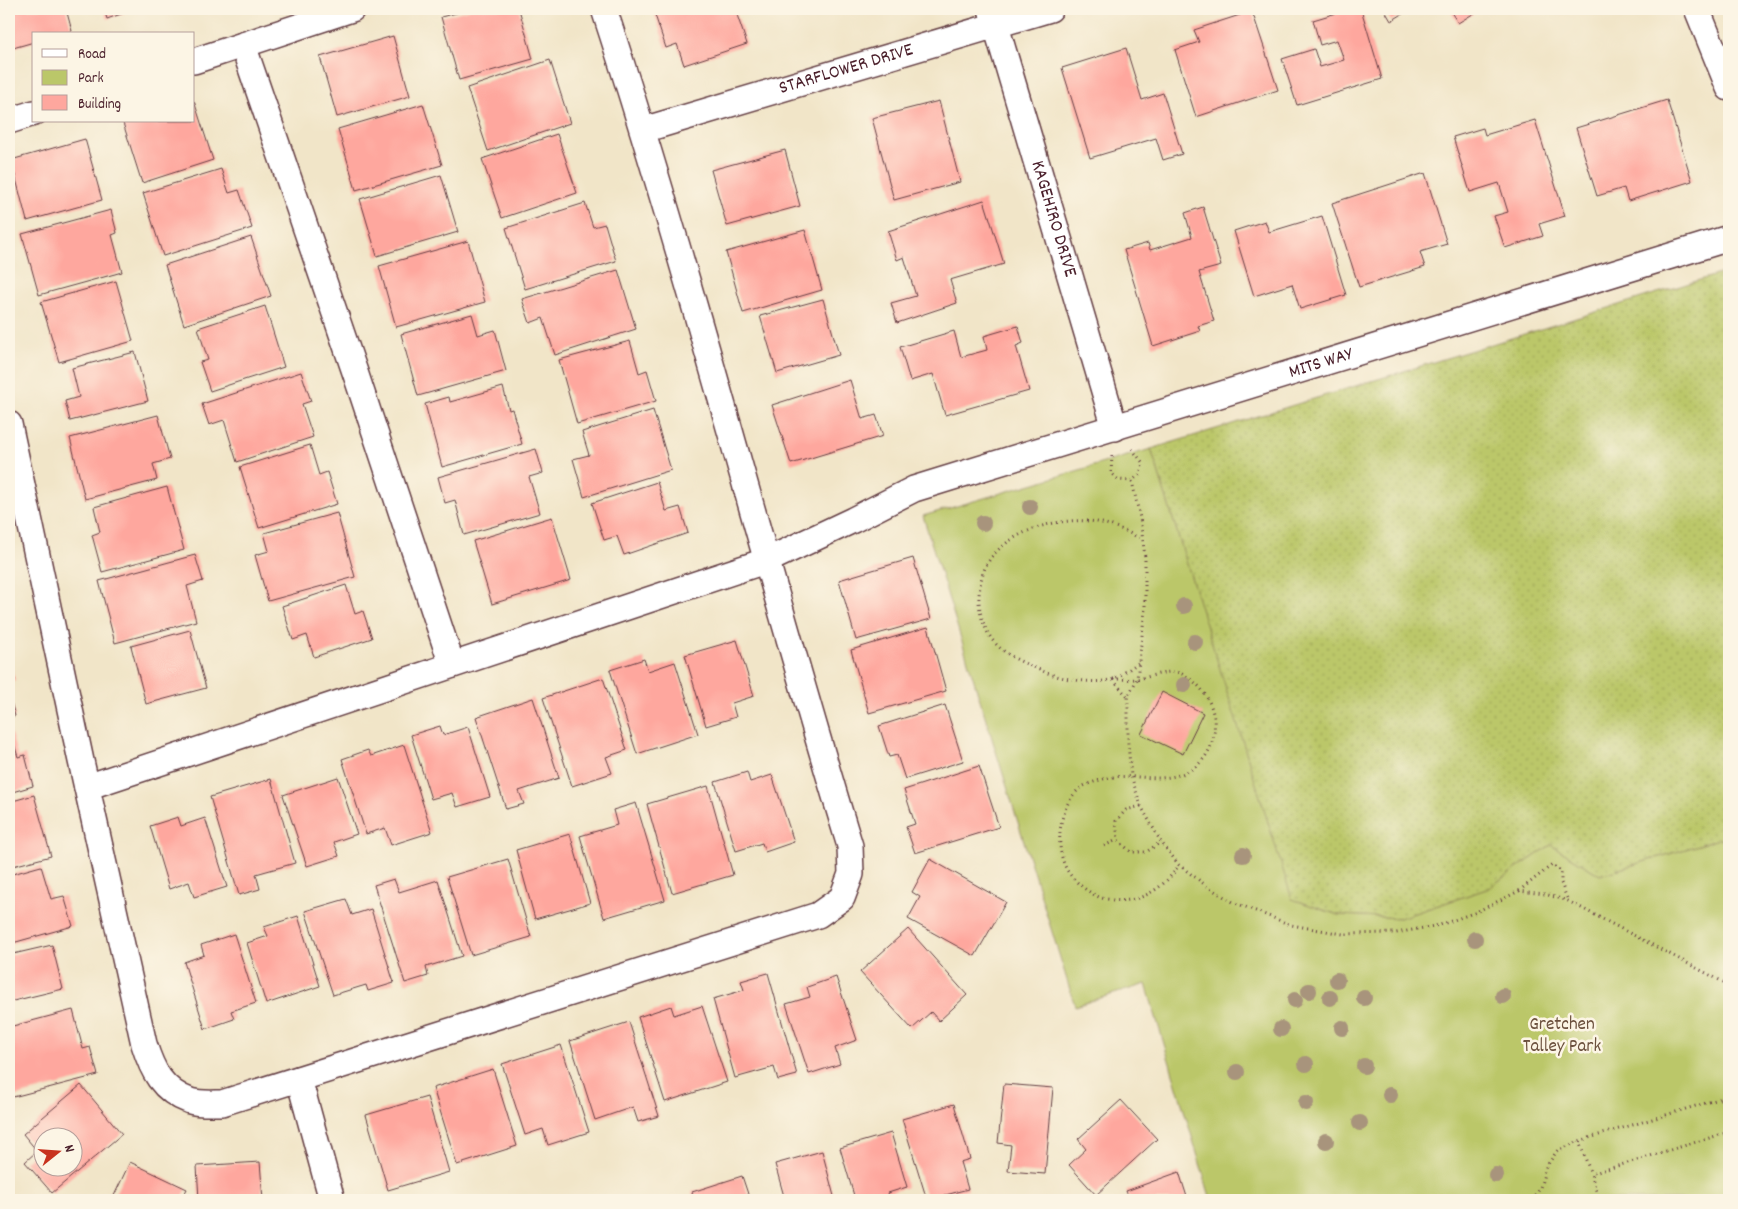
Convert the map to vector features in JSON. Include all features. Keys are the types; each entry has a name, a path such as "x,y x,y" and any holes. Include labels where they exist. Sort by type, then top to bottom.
{"street":[{"path":"195,61 352,9"},
{"path":"9,424 144,1044 151,1066 165,1086 190,1102 222,1103 818,915 842,898 851,874 850,846 643,130 604,9"},
{"name":"STARFLOWER DRIVE","path":"643,130 994,17 1050,9"},
{"path":"1698,9 1729,88"},
{"name":"KAGEHIRO DRIVE","path":"994,17 1115,428"},
{"path":"243,45 452,665"},
{"path":"9,121 32,114"},
{"name":"MITS WAY","path":"87,787 768,560 914,489 1729,238"},
{"path":"300,1079 332,1200"}],"path":[{"path":"1115,428 1143,463 1140,474 1132,480 1119,480 1111,473 1115,428"},
{"path":"1132,480 1145,557 1145,609 1137,679 1128,697 1128,743 1131,776 1141,806 1161,842 1179,864 1208,888 1233,902 1291,925 1344,934 1396,933 1440,925 1476,912 1519,891 1552,865 1561,871 1561,883 1568,901"},
{"path":"1143,540 1119,528 1097,522 1072,520 1050,523 1025,532 1002,546 988,562 980,581 978,604 985,627 998,646 1020,662 1055,676 1086,681 1137,679 1159,674 1180,673 1197,684 1208,698 1215,720 1213,740 1206,757 1194,767 1176,777 1151,779 1117,776 1100,779 1081,787 1071,799 1064,813 1059,832 1060,852 1068,872 1083,887 1100,898 1122,901 1145,896 1162,885 1179,864"},
{"path":"1113,679 1138,663"},
{"path":"1113,679 1128,697"},
{"path":"1141,806 1126,810 1116,821 1118,840 1131,852 1146,852 1161,842"},
{"path":"1104,846 1118,840"},
{"path":"1519,891 1545,894 1568,901 1729,985"},
{"path":"1533,1200 1540,1188 1546,1167 1557,1152 1579,1141 1729,1096"},
{"path":"1591,1174 1728,1132 1729,1138"},
{"path":"1579,1141 1599,1200"}],"green space":[{"path":"1729,271 1729,836 1600,875 1551,845 1487,889 1400,918 1338,915 1291,899 1151,449"},
{"name":"Gretchen Talley Park","path":"1151,449 1292,899 1338,915 1400,918 1487,889 1551,845 1600,875 1729,836 1729,1200 1211,1200 1146,984 1075,1006 923,516"}],"building":[{"path":"9,9 66,9 72,31 32,32 32,43 13,48 9,34"},
{"path":"104,9 135,9 107,19"},
{"path":"471,9 519,9 533,59 459,80 441,17"},
{"path":"653,9 735,9 747,44 684,65 677,44 666,48"},
{"path":"1350,9 1361,9 1382,79 1297,105 1282,59 1314,49 1320,67 1344,60 1337,40 1320,45 1313,20"},
{"path":"1384,9 1411,9 1391,21"},
{"path":"1449,9 1481,9 1458,23"},
{"path":"1252,11 1278,90 1196,117 1175,50 1199,42 1194,30"},
{"path":"393,36 410,96 337,117 320,57"},
{"path":"1126,48 1142,100 1163,93 1182,154 1163,160 1156,138 1090,158 1062,68"},
{"path":"550,60 570,123 488,151 467,88"},
{"path":"1667,100 1692,181 1628,201 1624,188 1597,196 1576,128"},
{"path":"939,101 960,182 894,200 872,118"},
{"path":"195,104 213,160 142,183 123,123 195,122"},
{"path":"423,104 442,165 356,190 338,129"},
{"path":"1535,120 1565,216 1539,224 1543,236 1505,248 1494,216 1508,212 1499,183 1470,192 1453,137 1483,128 1485,135"},
{"path":"557,134 577,193 502,218 482,159"},
{"path":"85,139 102,200 27,221 11,160"},
{"path":"785,150 800,206 727,226 711,170"},
{"path":"221,169 229,193 239,190 252,228 163,256 143,193"},
{"path":"1425,173 1447,244 1420,252 1425,267 1359,287 1332,203"},
{"path":"441,175 458,232 377,256 360,199"},
{"path":"984,200 1004,264 950,280 957,303 897,323 891,303 916,296 904,257 897,260 888,231"},
{"path":"585,203 593,227 605,224 616,261 525,289 506,228"},
{"path":"1203,207 1221,266 1199,272 1214,321 1198,326 1200,331 1153,346 1124,250 1148,243 1150,250 1192,237 1185,213"},
{"path":"111,210 117,233 112,235 122,272 39,295 22,234"},
{"path":"1322,216 1346,295 1300,309 1292,284 1254,296 1234,231 1265,221 1269,232"},
{"path":"805,230 822,290 743,313 726,252"},
{"path":"251,237 271,296 184,325 165,265"},
{"path":"468,241 485,302 396,327 379,266"},
{"path":"618,270 636,329 555,355 543,318 530,323 522,299"},
{"path":"116,281 133,341 59,362 41,302"},
{"path":"823,299 839,355 777,373 760,316"},
{"path":"265,306 284,367 210,391 200,362 208,360 198,328"},
{"path":"472,314 478,335 495,330 506,371 418,396 401,334"},
{"path":"1018,326 1023,343 1016,346 1029,391 945,415 933,374 910,381 900,347 954,331 961,357 987,350 984,336"},
{"path":"630,341 639,373 647,370 656,401 577,424 559,360"},
{"path":"135,352 148,401 70,421 65,401 79,397 72,368"},
{"path":"301,372 311,401 302,404 313,437 237,462 224,420 209,425 202,404"},
{"path":"850,380 862,419 876,415 883,436 791,464 772,405"},
{"path":"503,387 509,410 512,409 522,444 442,467 425,404 449,397 450,402"},
{"path":"653,410 671,470 584,497 573,459 589,455 582,432"},
{"path":"158,415 170,459 153,464 157,480 85,499 70,438"},
{"path":"310,445 319,475 327,472 337,504 259,528 240,467"},
{"path":"536,449 543,473 529,477 540,513 464,535 455,500 445,503 438,477"},
{"path":"657,482 666,511 680,507 688,533 624,555 617,536 604,540 592,503"},
{"path":"167,487 184,550 102,572 92,535 100,532 94,507"},
{"path":"337,513 355,577 268,601 255,555 269,551 264,533"},
{"path":"552,517 571,580 492,604 473,541"},
{"path":"195,555 203,581 187,586 196,621 115,643 99,581"},
{"path":"913,558 931,619 856,640 839,580"},
{"path":"346,585 355,614 363,611 372,638 314,657 307,635 293,640 282,606"},
{"path":"928,627 946,691 869,713 851,650"},
{"path":"190,630 206,688 146,704 131,646"},
{"path":"737,640 754,696 732,703 736,717 706,726 685,655"},
{"path":"644,659 648,671 675,662 698,734 637,754 610,670"},
{"path":"9,661 15,680 9,682"},
{"path":"603,678 627,750 606,757 612,773 572,786 543,698"},
{"path":"1162,692 1203,713 1183,754 1141,734"},
{"path":"9,695 15,716 9,718"},
{"path":"533,698 559,778 519,791 524,804 506,809 476,717"},
{"path":"945,705 963,761 905,779 897,755 889,757 879,726"},
{"path":"440,726 443,735 468,727 490,797 457,807 452,793 431,799 411,735"},
{"path":"9,727 18,757 25,755 33,786 9,793"},
{"path":"404,745 432,832 391,845 385,828 366,834 342,759 368,750 371,756"},
{"path":"979,766 999,827 915,853 906,827 915,824 904,790"},
{"path":"747,772 750,782 772,775 794,842 765,852 762,843 736,851 715,782"},
{"path":"338,777 357,834 334,842 339,856 307,866 283,795"},
{"path":"271,779 295,863 256,874 260,889 239,895 210,797"},
{"path":"708,786 733,875 672,893 647,804"},
{"path":"34,795 51,856 9,867 9,802"},
{"path":"636,803 665,900 604,918 580,836 617,825 613,810"},
{"path":"178,817 181,826 205,818 227,887 194,897 189,882 169,889 150,826"},
{"path":"570,834 590,903 535,919 516,850"},
{"path":"508,859 531,937 471,955 447,877"},
{"path":"930,859 1006,902 975,956 908,919 920,897 912,892"},
{"path":"41,866 51,899 64,896 73,926 9,944 9,875"},
{"path":"394,879 399,892 438,880 462,956 426,967 428,976 405,983 374,885"},
{"path":"346,899 352,915 371,909 394,983 368,991 366,985 333,995 305,911"},
{"path":"298,916 320,986 266,1004 247,943 268,936 264,927"},
{"path":"908,929 967,995 939,1021 931,1012 912,1029 860,972"},
{"path":"234,934 256,1003 231,1011 234,1019 205,1029 184,962 204,955 201,945"},
{"path":"52,945 63,989 9,1002 9,955"},
{"path":"768,973 797,1075 778,1080 774,1067 735,1078 713,999 744,990 741,981"},
{"path":"836,977 857,1040 835,1048 840,1064 809,1074 786,1004 810,997 807,987"},
{"path":"671,1006 674,1015 702,1006 727,1082 665,1102 638,1017"},
{"path":"73,1010 83,1049 90,1047 98,1075 13,1097 9,1082 9,1027"},
{"path":"629,1022 659,1116 638,1122 633,1107 595,1120 570,1041"},
{"path":"561,1045 589,1132 548,1145 543,1129 525,1135 502,1064"},
{"path":"493,1069 517,1146 457,1165 433,1088"},
{"path":"1004,1084 1053,1088 1045,1174 1008,1171 1011,1145 998,1143"},
{"path":"81,1085 122,1134 82,1168 82,1126 32,1126"},
{"path":"427,1097 449,1172 388,1190 366,1115"},
{"path":"1121,1100 1157,1139 1096,1195 1069,1165 1086,1149 1078,1139"},
{"path":"954,1104 970,1159 960,1162 968,1189 927,1200 902,1119"},
{"path":"32,1126 32,1145 23,1134"},
{"path":"891,1133 907,1187 888,1193 891,1200 851,1200 855,1199 840,1148"},
{"path":"822,1151 835,1200 785,1200 775,1164"},
{"path":"32,1156 32,1170 25,1162"},
{"path":"130,1162 187,1189 181,1200 112,1200"},
{"path":"260,1162 263,1200 199,1200 197,1166"},
{"path":"1179,1172 1188,1200 1130,1200 1126,1191"},
{"path":"37,1176 72,1176 52,1193"},
{"path":"742,1176 750,1200 694,1200 692,1192"}]}
